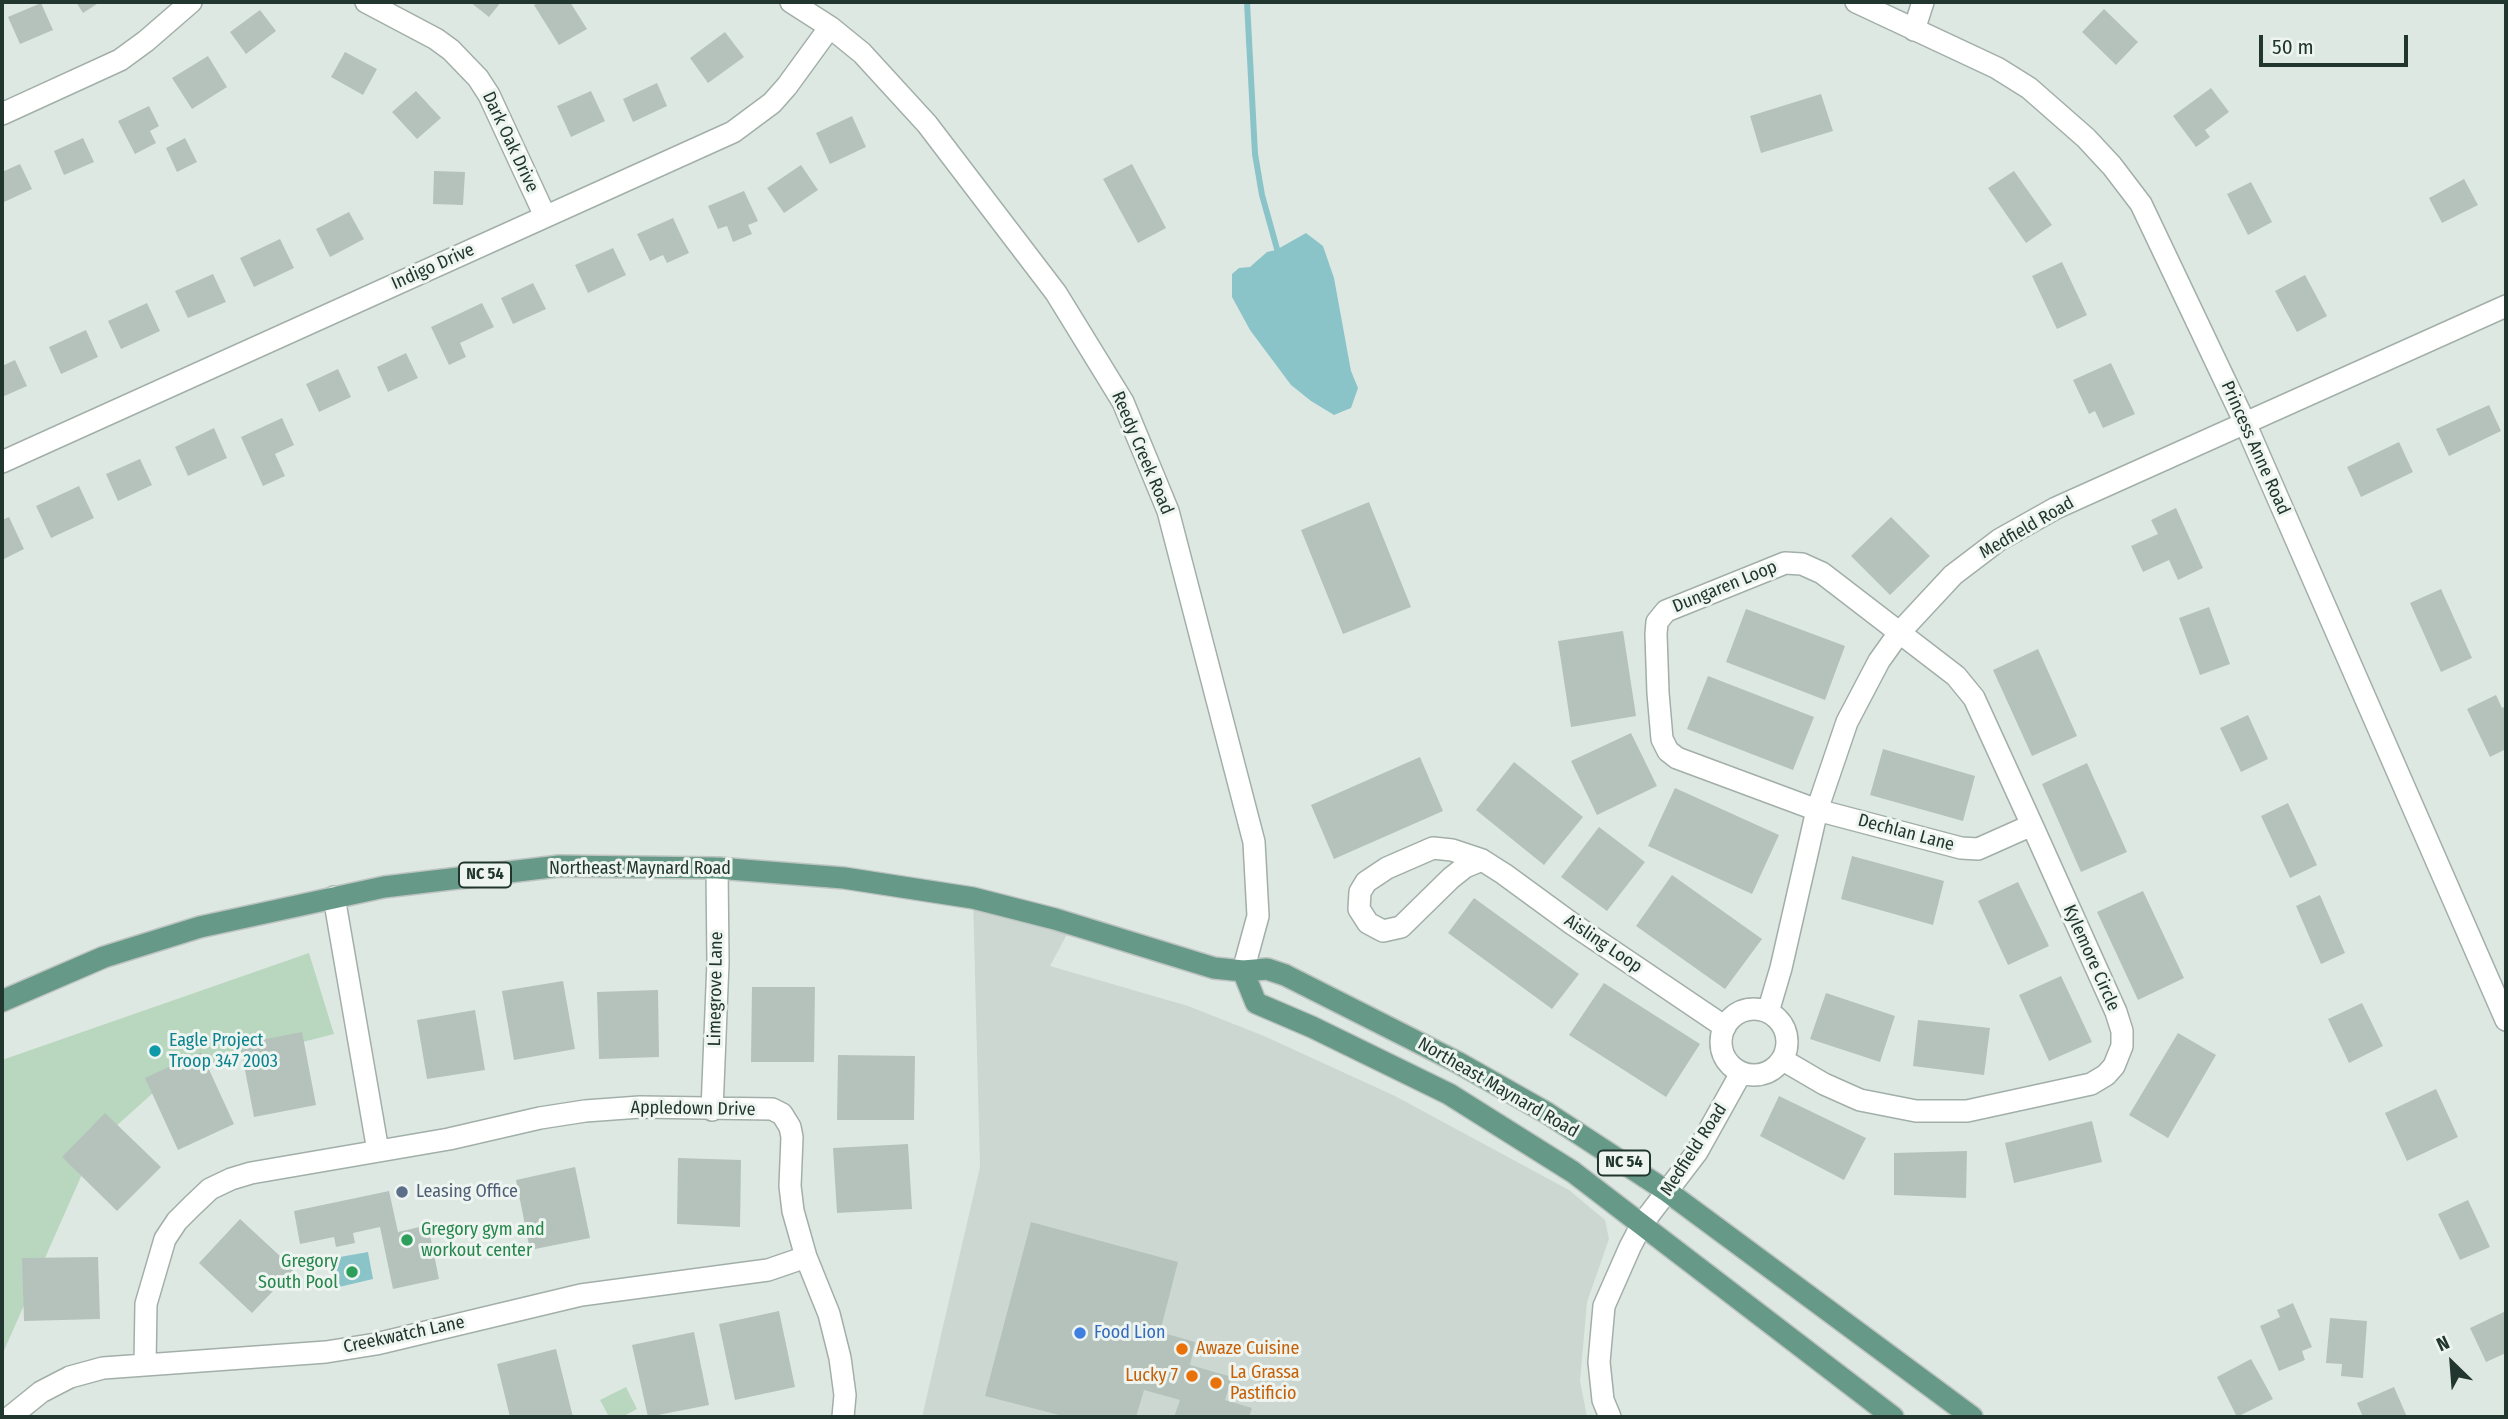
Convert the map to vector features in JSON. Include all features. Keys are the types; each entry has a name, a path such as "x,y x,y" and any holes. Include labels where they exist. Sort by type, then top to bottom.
{"main road":[{"name":"Northeast Maynard Road","path":"2,1001 104,957 200,927 384,887 559,866 717,868 844,878 973,898 1055,919 1214,968 1243,971 1267,969 1285,975 1457,1062 1547,1113 1668,1192 1972,1417"},
{"name":"Northeast Maynard Road","path":"1243,971 1256,1003 1312,1027 1449,1094 1573,1172 1894,1417"}],"street":[{"path":"2,114 120,61 191,2"},
{"name":"Dark Oak Drive","path":"366,2 436,39 451,50 478,78 489,95 545,216"},
{"name":"Reedy Creek Road","path":"791,2 830,27 862,53 927,124 1056,293 1103,367 1138,434 1168,511 1254,842 1258,916 1243,971"},
{"name":"Princess Anne Road","path":"1856,2 1997,68 2029,88 2085,138 2112,166 2141,204 2245,423 2506,1020"},
{"path":"1914,30 1923,2"},
{"name":"Indigo Drive","path":"2,462 733,132 772,103 830,27"},
{"name":"Medfield Road","path":"1768,1012 1781,968 1817,810 1852,711 1880,661 1899,634 1953,575 1999,540 2056,508 2506,306"},
{"name":"Dungaren Loop","path":"1817,810 1677,758 1668,751 1662,739 1659,704 1657,622 1666,611 1785,563 1813,568 1899,634"},
{"name":"Kylemore Circle","path":"1783,1060 1860,1100 1890,1107 1943,1113 1979,1109 2091,1084 2106,1075 2120,1057 2122,1031 2116,1012 1974,698 1956,677 1899,634"},
{"name":"Dechlan Lane","path":"1817,810 1978,849 2032,825"},
{"name":"Aisling Loop","path":"1482,860 1465,867 1451,878 1401,927 1383,931 1368,923 1359,909 1360,892 1366,882 1387,868 1433,848 1452,850 1482,860 1725,1027"},
{"name":"Limegrove Lane","path":"712,1110 718,962 717,868"},
{"path":"334,897 378,1151"},
{"path":"1748,1010 1768,1012 1784,1027 1788,1038 1783,1060 1769,1073 1750,1076 1741,1073 1725,1058 1721,1038 1725,1027 1739,1013 1748,1010"},
{"name":"Medfield Road","path":"1642,1224 1697,1152 1741,1073"},
{"name":"Appledown Drive","path":"145,1364 146,1304 165,1239 177,1221 210,1189 251,1173 585,1111 640,1107 772,1109 787,1120 792,1136 790,1186 793,1211 806,1257 829,1314 840,1358 845,1395 843,1417"},
{"path":"1610,1417 1604,1400 1599,1362 1604,1306 1642,1224"},
{"name":"Creekwatch Lane","path":"10,1417 41,1392 70,1377 103,1368 326,1352 376,1344 581,1295 768,1270 806,1257"}],"shaded area":[{"path":"973,898 1072,925 1050,966 1188,1006 1264,1036 1395,1096 1569,1190 1605,1220 1609,1239 1587,1302 1580,1381 1587,1417 922,1417 980,1167"}],"green space":[{"path":"309,953 334,1034 173,1075 95,1145 2,1355 2,1060"},
{"path":"626,1387 637,1409 622,1417 609,1417 600,1400"}],"water":[{"path":"1306,233 1323,246 1334,278 1351,371 1358,388 1351,408 1334,415 1291,385 1250,330 1232,297 1232,274 1239,268 1250,267 1267,252 1276,250"},
{"name":"Gregory South Pool","path":"368,1252 373,1279 335,1288 331,1265 334,1258"}],"building":[{"path":"76,2 100,2 83,13"},
{"path":"470,2 501,2 489,17"},
{"path":"540,2 570,2 587,29 559,45 534,5"},
{"path":"41,3 53,30 20,44 8,17"},
{"path":"2104,9 2138,42 2116,65 2082,32"},
{"path":"260,10 276,31 246,54 230,32"},
{"path":"725,32 744,57 708,83 690,58"},
{"path":"345,52 377,69 363,95 331,77"},
{"path":"208,56 227,87 192,109 172,78"},
{"path":"657,83 667,106 633,122 623,99"},
{"path":"2211,88 2229,112 2205,130 2210,137 2196,147 2173,116"},
{"path":"416,91 441,118 417,139 392,112"},
{"path":"591,91 605,121 571,137 557,106"},
{"path":"1821,94 1833,131 1761,153 1750,116"},
{"path":"149,106 159,126 150,131 156,143 135,154 118,121"},
{"path":"852,116 866,147 830,164 816,133"},
{"path":"83,138 94,162 64,175 54,151"},
{"path":"185,138 197,162 177,172 166,148"},
{"path":"20,164 32,189 2,203 2,172"},
{"path":"1132,164 1166,228 1138,243 1103,179"},
{"path":"801,165 818,190 784,213 767,188"},
{"path":"434,171 465,172 463,205 433,204"},
{"path":"2014,171 2052,225 2026,243 1988,188"},
{"path":"2464,179 2478,205 2442,223 2429,198"},
{"path":"2251,182 2272,222 2248,235 2227,194"},
{"path":"744,191 758,221 748,225 752,234 733,242 727,226 718,229 708,206"},
{"path":"349,212 364,239 330,257 316,229"},
{"path":"673,218 689,253 667,263 663,255 650,261 637,234"},
{"path":"280,239 294,268 254,287 240,258"},
{"path":"613,248 626,275 588,293 575,265"},
{"path":"2062,262 2087,315 2057,329 2032,276"},
{"path":"213,274 226,302 188,318 175,291"},
{"path":"2305,275 2327,316 2297,332 2275,291"},
{"path":"533,283 546,309 513,324 501,298"},
{"path":"147,303 160,331 121,349 108,321"},
{"path":"482,303 494,327 460,343 466,357 449,365 431,327"},
{"path":"86,330 98,357 61,374 49,347"},
{"path":"406,353 418,378 388,392 377,367"},
{"path":"15,360 27,386 2,397 2,366"},
{"path":"2111,363 2135,414 2103,428 2095,411 2089,414 2073,380"},
{"path":"338,369 351,397 319,412 306,384"},
{"path":"2489,405 2501,431 2449,456 2436,429"},
{"path":"282,418 294,445 275,454 285,476 263,486 241,437"},
{"path":"214,428 227,458 188,476 175,447"},
{"path":"2399,442 2413,472 2361,497 2347,467"},
{"path":"140,459 152,485 118,501 106,474"},
{"path":"79,486 94,518 51,538 36,506"},
{"path":"1369,502 1411,607 1343,634 1301,530"},
{"path":"2176,508 2203,568 2178,580 2169,560 2143,572 2131,546 2158,534 2151,520"},
{"path":"9,517 24,549 2,560 2,520"},
{"path":"1891,517 1930,556 1890,595 1851,556"},
{"path":"2441,589 2472,658 2441,672 2410,603"},
{"path":"2209,607 2230,664 2200,675 2179,618"},
{"path":"1746,609 1845,646 1825,700 1726,662"},
{"path":"1623,631 1636,716 1571,727 1558,641"},
{"path":"2038,649 2077,736 2032,756 1993,670"},
{"path":"1708,676 1814,717 1793,770 1687,729"},
{"path":"2496,695 2502,708 2506,706 2506,749 2490,757 2467,709"},
{"path":"2248,715 2268,759 2241,772 2220,728"},
{"path":"1631,733 1657,786 1597,815 1571,761"},
{"path":"1883,749 1975,776 1963,821 1870,795"},
{"path":"1420,757 1443,811 1334,859 1311,805"},
{"path":"1514,762 1583,817 1544,865 1476,810"},
{"path":"2087,763 2127,852 2081,872 2042,784"},
{"path":"1675,788 1779,835 1752,894 1648,846"},
{"path":"2288,803 2317,865 2290,878 2261,816"},
{"path":"1599,827 1645,862 1607,911 1561,877"},
{"path":"1852,856 1944,881 1933,925 1841,899"},
{"path":"1672,875 1762,939 1725,989 1636,926"},
{"path":"2018,882 2049,946 2008,965 1978,901"},
{"path":"2143,891 2184,978 2138,1000 2097,912"},
{"path":"2320,895 2345,953 2321,964 2296,906"},
{"path":"1474,898 1579,974 1552,1009 1448,933"},
{"path":"2061,976 2092,1042 2049,1061 2019,995"},
{"path":"563,981 575,1049 514,1060 502,991"},
{"path":"1604,983 1700,1044 1666,1097 1569,1035"},
{"path":"752,987 815,987 814,1062 751,1062"},
{"path":"658,990 659,1057 599,1059 597,992"},
{"path":"1826,993 1895,1016 1880,1062 1810,1039"},
{"path":"2362,1003 2383,1046 2349,1063 2328,1019"},
{"path":"475,1010 485,1070 427,1079 417,1020"},
{"path":"1918,1020 1990,1028 1984,1075 1913,1066"},
{"path":"302,1032 316,1105 254,1117 240,1044"},
{"path":"2178,1033 2216,1055 2168,1138 2129,1115"},
{"path":"201,1052 234,1124 178,1150 145,1078"},
{"path":"838,1055 915,1056 914,1120 837,1120"},
{"path":"2436,1089 2458,1137 2407,1161 2385,1113"},
{"path":"1779,1096 1866,1138 1844,1180 1760,1136"},
{"path":"105,1113 161,1167 117,1211 62,1157"},
{"path":"2092,1121 2102,1162 2014,1183 2005,1143"},
{"path":"908,1144 912,1209 837,1213 833,1148"},
{"path":"1967,1151 1966,1198 1894,1195 1894,1153"},
{"path":"678,1158 741,1160 740,1227 677,1224"},
{"path":"575,1167 590,1238 530,1250 516,1180"},
{"name":"Gregory gym and workout center","path":"389,1191 398,1232 428,1225 439,1279 393,1289 380,1227 353,1233 355,1243 336,1247 334,1237 300,1244 294,1211"},
{"path":"2468,1200 2490,1247 2460,1260 2438,1214"},
{"path":"240,1219 294,1269 252,1313 199,1263"},
{"path":"1031,1222 1178,1262 1160,1332 1195,1342 1190,1365 1232,1377 1225,1400 1252,1408 1249,1417 1174,1417 1180,1400 1144,1390 1136,1417 1067,1417 985,1396"},
{"path":"98,1257 100,1319 24,1321 22,1258"},
{"path":"2293,1303 2312,1347 2302,1351 2305,1360 2279,1371 2260,1326 2280,1317 2277,1310"},
{"path":"779,1311 795,1387 735,1400 719,1324"},
{"path":"2506,1311 2506,1353 2486,1362 2470,1328"},
{"path":"2330,1318 2367,1321 2363,1378 2341,1376 2342,1364 2326,1363"},
{"path":"694,1332 709,1405 648,1417 632,1345"},
{"path":"556,1349 573,1417 510,1417 497,1364"},
{"path":"2251,1359 2273,1399 2237,1417 2217,1377"},
{"path":"2394,1387 2407,1417 2363,1417 2357,1403"}],"waterway":[{"path":"1247,2 1255,154 1262,195 1279,256"}],"place":[{"name":"Eagle Project Troop 347 2003","path":"155,1051"},
{"name":"Leasing Office","path":"402,1192"},
{"name":"Gregory gym and workout center","path":"407,1240"},
{"name":"Gregory South Pool","path":"352,1272"},
{"name":"Food Lion","path":"1080,1333"},
{"name":"Awaze Cuisine","path":"1182,1349"},
{"name":"Lucky 7","path":"1192,1376"},
{"name":"La Grassa Pastificio","path":"1216,1383"}]}
